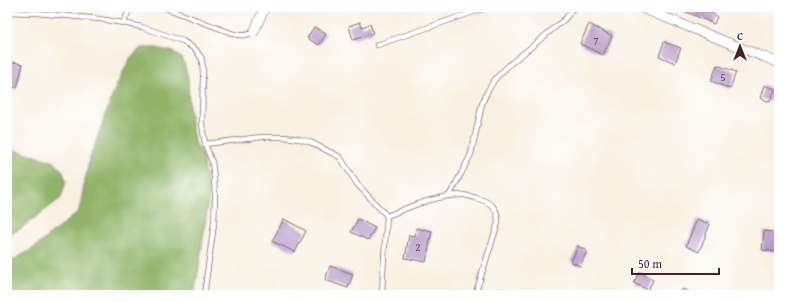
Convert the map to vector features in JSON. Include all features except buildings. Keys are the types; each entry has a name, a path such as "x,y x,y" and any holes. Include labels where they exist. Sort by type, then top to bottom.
{"street":[{"path":"254,32 265,7"},
{"path":"639,7 779,63"}],"lane":[{"path":"123,23 131,7"},
{"path":"163,7 234,34 242,36 254,32"},
{"path":"377,45 488,7"},
{"path":"450,196 471,154 482,104 495,79 509,65 559,24 574,7"},
{"path":"7,12 37,12 123,23 142,27 183,40 196,50 202,59 202,124 205,144 212,162 215,197 214,224 204,295"},
{"path":"205,144 262,137 284,137 310,142 340,158 357,184 387,216 382,272 382,295"},
{"path":"387,216 414,206 450,196 466,195 489,202 498,215 498,223 475,295"},
{"path":"484,295 494,292 512,292 519,295"}],"green space":[{"path":"141,48 156,48 174,52 183,60 188,77 189,108 194,142 201,152 209,196 194,295 7,295 7,264 34,248 79,211 89,161 114,91 131,57"},
{"path":"7,148 53,161 62,170 66,181 61,198 20,229 7,235"}]}
